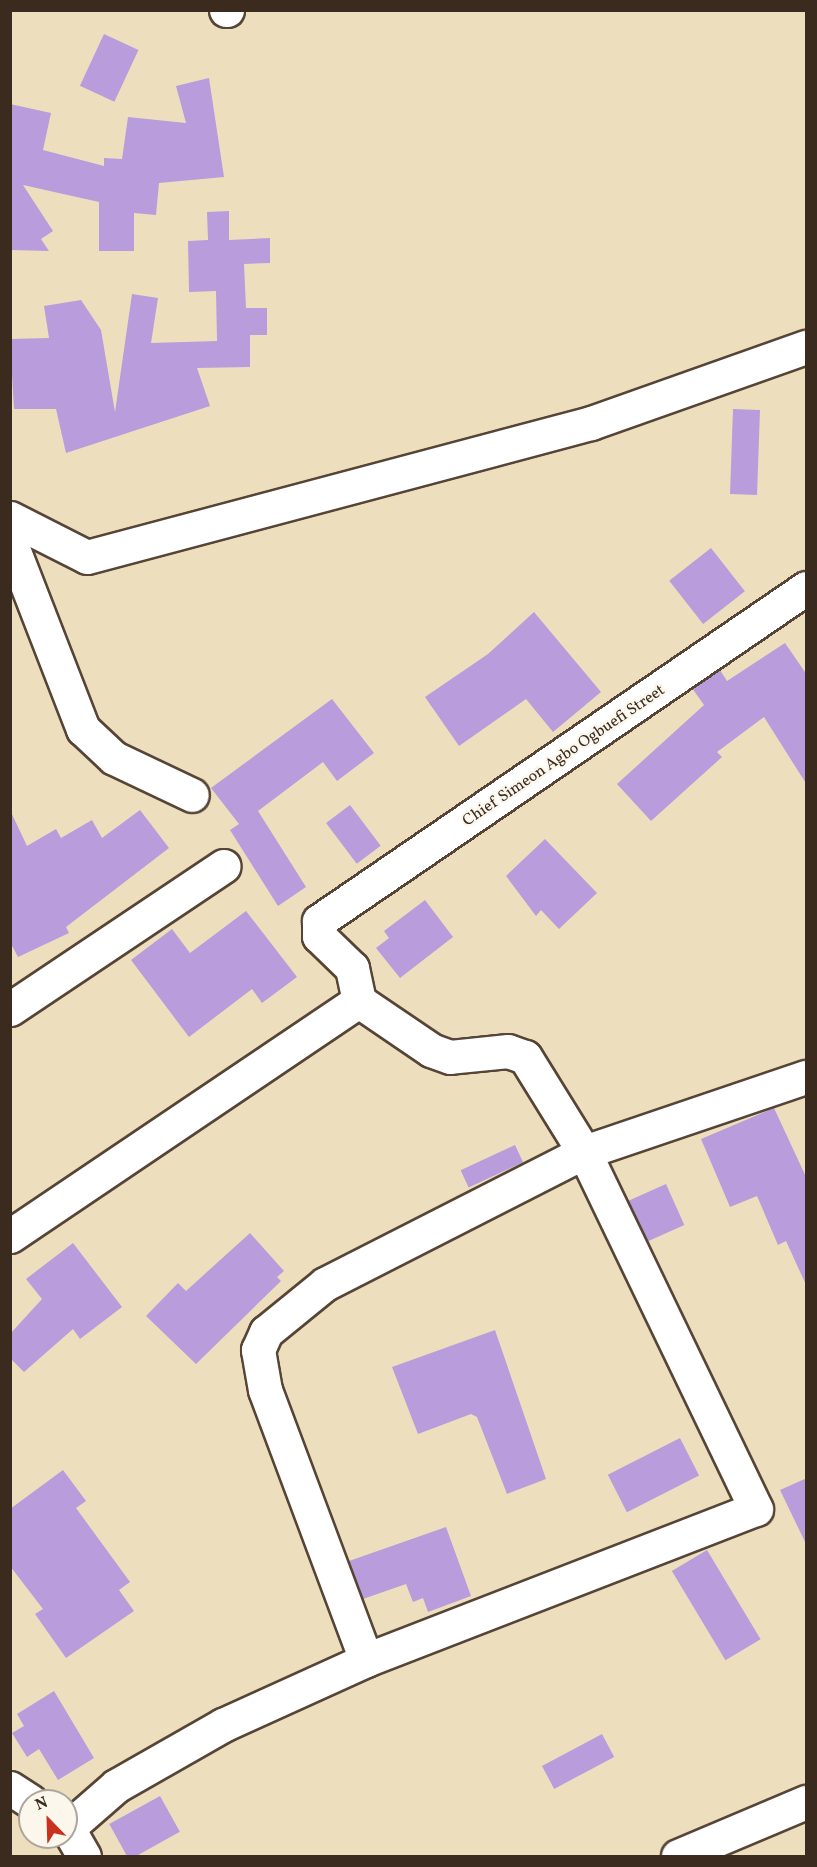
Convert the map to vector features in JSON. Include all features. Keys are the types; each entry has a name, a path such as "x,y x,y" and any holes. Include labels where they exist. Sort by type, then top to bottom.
{"street":[{"path":"10,518 87,558 469,451 591,423 807,347"},
{"path":"10,541 83,729 114,758 192,795"},
{"name":"Chief Simeon Agbo Ogbuefi Street","path":"359,1001 352,968 319,936 319,921 807,588"},
{"path":"10,1009 224,866"},
{"path":"10,1236 359,1001 450,1057 508,1052 525,1057 584,1152 756,1509 366,1660 223,1725 116,1786 78,1818"},
{"path":"366,1660 265,1390 258,1350 266,1332 325,1284 584,1152 807,1077"},
{"path":"678,1857 740,1845 807,1803"}],"building":[{"path":"104,34 138,50 114,102 80,86"},
{"path":"209,78 224,177 159,183 156,215 134,213 134,251 99,251 99,202 23,185 53,231 41,239 49,251 10,250 10,104 51,113 43,150 104,166 104,158 122,159 128,117 186,123 176,86"},
{"path":"229,211 229,240 270,238 270,263 244,264 246,308 267,308 267,335 250,335 250,367 197,368 210,406 66,453 56,409 14,409 10,339 49,338 44,306 81,300 101,330 115,412 132,294 158,298 151,343 217,341 216,291 189,292 188,241 208,240 207,212"},
{"path":"733,409 760,410 757,495 730,494"},
{"path":"711,548 745,591 703,624 669,581"},
{"path":"534,612 601,692 553,732 526,699 459,746 425,697 488,654"},
{"path":"785,643 807,675 807,785 764,717 717,752 722,757 651,821 617,784 704,705 692,688 720,670 727,681"},
{"path":"332,699 374,753 337,781 323,762 258,811 306,887 278,906 230,830 239,824 211,788"},
{"path":"350,805 381,846 357,864 326,823"},
{"path":"10,810 27,846 56,829 61,838 92,820 102,838 140,810 169,848 66,927 69,933 18,957 10,942"},
{"path":"545,839 597,893 559,929 541,910 536,916 506,876"},
{"path":"425,900 453,937 400,978 376,948 389,938 384,931"},
{"path":"246,911 297,977 262,1003 252,989 189,1037 131,960 172,929 190,953"},
{"path":"774,1108 807,1179 807,1287 786,1241 778,1245 757,1196 730,1207 701,1139"},
{"path":"515,1145 523,1162 469,1188 461,1170"},
{"path":"666,1184 684,1225 647,1242 629,1201"},
{"path":"250,1233 284,1271 277,1277 281,1281 196,1364 146,1316 178,1283 186,1291"},
{"path":"73,1243 122,1307 80,1339 73,1329 24,1372 10,1358 10,1334 42,1299 26,1279"},
{"path":"495,1330 546,1479 507,1494 477,1417 471,1414 418,1434 392,1367"},
{"path":"680,1438 699,1475 627,1512 608,1475"},
{"path":"63,1470 86,1501 76,1508 130,1582 119,1590 134,1611 66,1658 35,1614 43,1609 10,1566 10,1509"},
{"path":"807,1478 807,1546 780,1490"},
{"path":"446,1527 471,1596 428,1612 423,1598 413,1602 406,1584 363,1599 349,1561"},
{"path":"707,1550 761,1639 725,1660 672,1571"},
{"path":"54,1691 94,1758 58,1780 39,1749 27,1757 12,1733 24,1726 17,1714"},
{"path":"602,1734 614,1757 554,1789 542,1766"},
{"path":"160,1796 180,1832 136,1856 127,1856 109,1824"}]}
